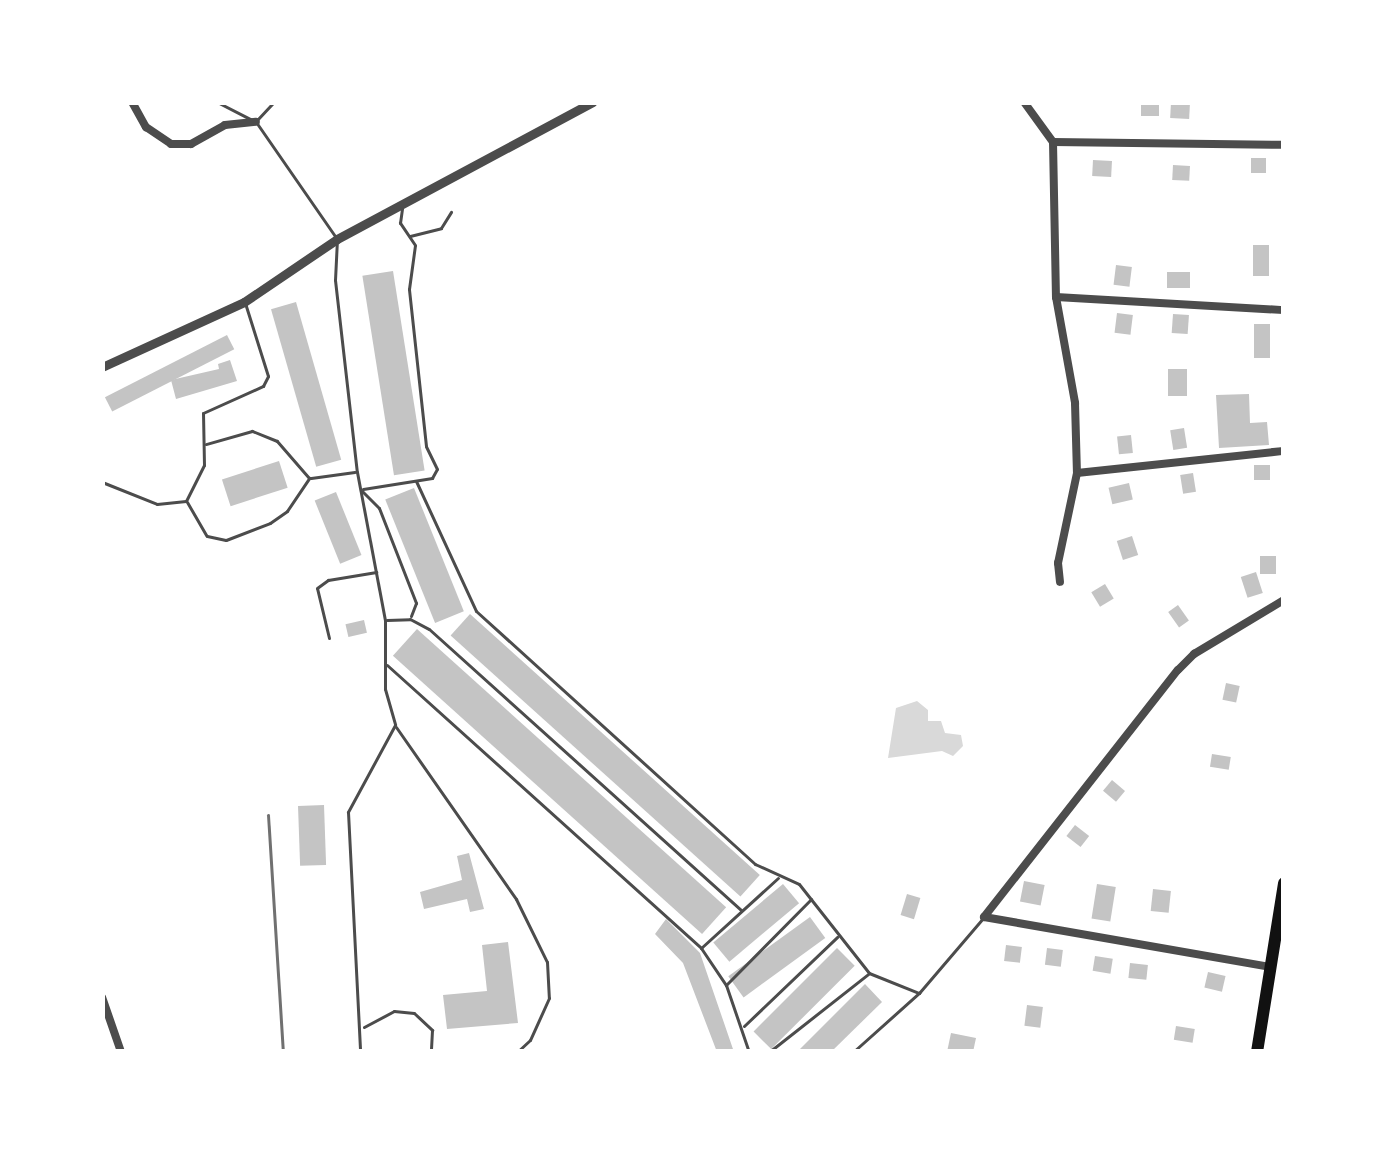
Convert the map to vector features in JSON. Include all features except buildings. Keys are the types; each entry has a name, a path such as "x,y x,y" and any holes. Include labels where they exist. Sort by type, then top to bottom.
{"main road":[{"path":"1257,1052 1277,968 1284,883"}],"street":[{"path":"132,102 146,127 171,144 191,144 225,125 256,122"},
{"path":"102,367 244,302 337,239 593,102"},
{"path":"1024,102 1053,142 1056,297 1075,403 1077,473 1058,563 1060,582"},
{"path":"1053,142 1284,145"},
{"path":"1056,297 1284,310"},
{"path":"1077,473 1284,451"},
{"path":"1277,968 984,917 1178,670 1194,654 1284,600"},
{"path":"102,997 121,1052"}],"lane":[{"path":"217,102 256,122 337,239 335,280 357,472 385,620 385,663 395,725 516,899 547,962 549,998 530,1040 517,1052"},
{"path":"256,122 274,102"},
{"path":"361,489 431,478 437,470 426,446 409,289 414,263 410,236 400,224 402,207"},
{"path":"410,236 441,228 451,212"},
{"path":"186,501 198,483 205,445 203,413 263,386 268,376 244,302"},
{"path":"205,445 251,431 277,441 309,478"},
{"path":"186,501 207,536 226,540 270,524 286,511 309,478 357,472"},
{"path":"416,481 476,611 755,864 812,898 869,973 919,993"},
{"path":"102,482 157,504 186,501"},
{"path":"361,489 379,508 409,584 416,603 410,619"},
{"path":"329,638 316,588 328,580 377,571"},
{"path":"385,620 410,619 429,629 741,910"},
{"path":"385,663 701,948 726,985 749,1052"},
{"path":"361,1052 348,812 395,725"},
{"path":"701,948 780,877"},
{"path":"726,985 812,898"},
{"path":"854,1052 919,993 984,917"},
{"path":"743,1027 838,936"},
{"path":"769,1052 869,973"},
{"path":"362,1028 394,1011 413,1013 432,1030 431,1052"}],"shaded area":[{"path":"917,701 928,710 928,721 941,721 945,733 961,735 963,746 953,756 942,751 888,758 896,708"}],"railway":[{"path":"268,815 283,1052"}]}
